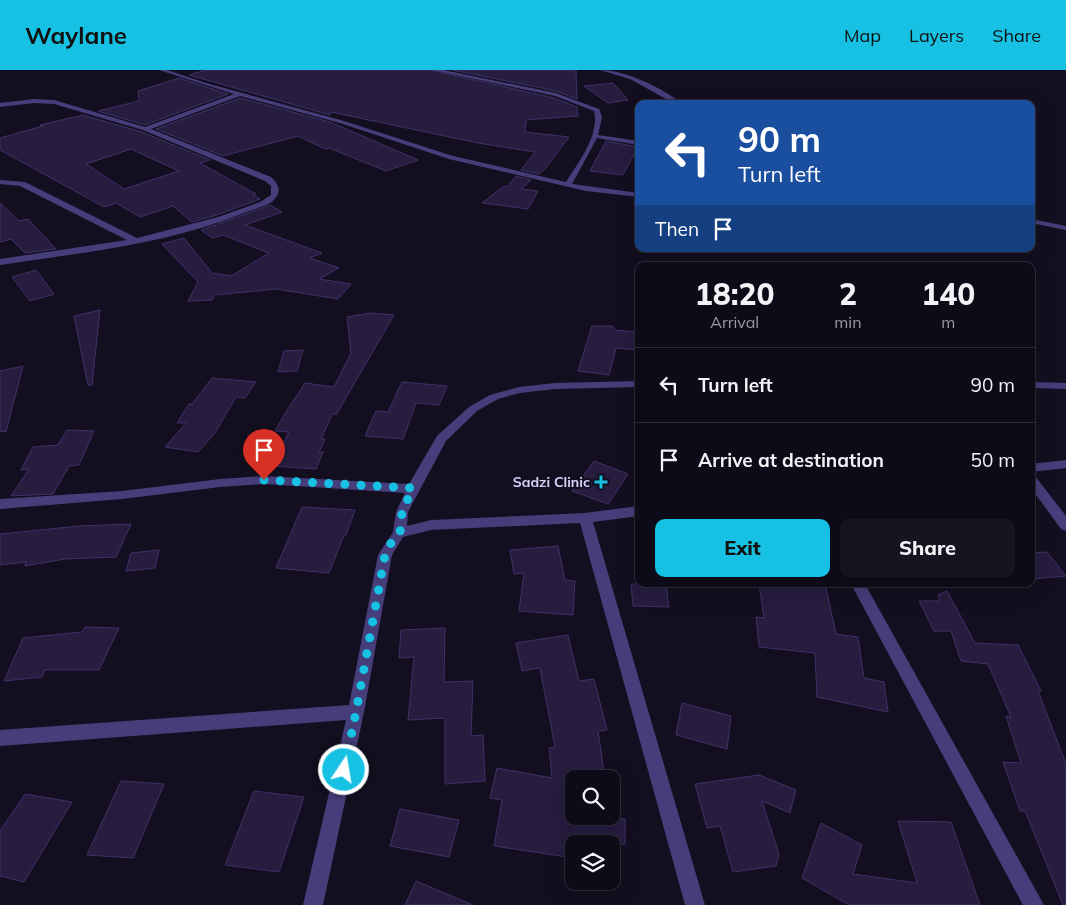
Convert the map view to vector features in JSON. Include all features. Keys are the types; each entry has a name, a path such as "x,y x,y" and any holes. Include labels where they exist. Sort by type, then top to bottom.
{"street":[{"path":"435,70 556,96 597,110 600,119 594,136 568,184"},
{"path":"603,70 632,78 673,100"},
{"path":"168,71 240,94 342,122 451,158 596,191 635,195"},
{"path":"145,129 240,94"},
{"path":"0,105 49,101 145,129 268,179 275,185 274,196 241,212 136,241 0,262"},
{"path":"594,136 635,142"},
{"path":"0,182 22,184 136,241"},
{"path":"1035,222 1066,228"},
{"path":"400,533 402,512 413,488 441,439 473,409 494,396 519,390 555,386 635,384"},
{"path":"1035,386 1066,386"},
{"path":"1035,468 1066,464"},
{"path":"0,504 122,496 220,483 264,480 413,488"},
{"path":"1035,485 1066,526"},
{"path":"313,905 356,712 385,555 391,543 400,533 431,525 585,518 635,512"},
{"path":"585,518 695,905"},
{"path":"860,587 1034,905"},
{"path":"0,738 356,712"}],"building":[{"path":"206,70 430,70 554,98 577,107 578,116 526,120 525,132 569,137 545,169 539,174 521,170 535,152 478,143 331,112 330,115 189,75"},
{"path":"452,70 576,70 577,99 556,91"},
{"path":"179,78 228,94 145,125 98,111 139,101 138,91"},
{"path":"613,83 628,100 608,103 584,86"},
{"path":"240,98 330,122 418,160 386,171 329,148 325,149 298,136 223,156 156,129"},
{"path":"83,115 142,132 210,160 200,163 256,194 253,195 260,199 192,222 173,206 140,217 116,203 104,207 0,150 0,138 43,126 40,125","holes":["131,149 179,171 124,189 86,164"]},
{"path":"606,141 635,146 635,153 623,175 590,171"},
{"path":"516,176 531,180 521,189 538,191 528,209 482,203 504,186 507,187"},
{"path":"0,203 19,221 28,219 56,249 25,253 11,239 0,242"},
{"path":"270,205 282,212 245,225 322,253 310,258 339,268 319,279 351,284 338,299 276,289 215,295 212,300 188,301 198,282 162,244 184,238 212,273 231,276 269,253 223,235 212,238 201,230"},
{"path":"36,270 54,294 30,301 12,277"},
{"path":"100,310 92,385 88,385 74,316"},
{"path":"370,313 394,315 336,415 333,413 321,439 325,439 319,452 323,452 316,469 272,466 289,432 275,431 286,412 305,383 334,387 351,353 347,317"},
{"path":"592,326 613,326 614,330 635,332 635,350 616,348 609,375 578,371"},
{"path":"303,350 297,371 278,372 284,351"},
{"path":"23,366 6,432 0,431 0,371"},
{"path":"212,378 256,382 245,398 236,397 215,433 198,452 165,447 186,423 177,423 189,404 192,404"},
{"path":"402,382 447,386 439,405 416,403 403,439 365,436 376,411 388,412"},
{"path":"67,430 94,431 79,465 69,466 53,494 11,496 29,469 21,470 33,447 58,445"},
{"name":"Sadzi Clinic","path":"594,461 628,474 608,504 572,491"},
{"path":"302,507 355,510 329,573 276,568"},
{"path":"131,524 116,557 65,559 25,566 26,562 0,565 0,534 79,526"},
{"path":"558,546 565,580 575,581 573,615 519,611 524,573 514,574 510,550"},
{"path":"159,550 155,568 126,571 131,553"},
{"path":"1047,552 1066,576 1035,579 1035,553"},
{"path":"631,584 635,584 635,587 666,587 669,607 633,606"},
{"path":"759,587 826,587 836,634 858,637 864,678 884,682 888,712 817,697 815,653 759,647 756,617 764,618"},
{"path":"947,591 975,643 1018,645 1041,691 1038,691 1066,764 1066,905 1063,905 1025,811 1020,811 1003,762 1021,763 1006,716 1011,717 988,664 961,661 951,631 934,631 919,601 940,601 938,595"},
{"path":"85,627 119,628 99,670 45,670 42,677 4,681 23,638 82,632"},
{"path":"445,628 444,682 473,681 471,736 483,735 485,781 445,784 445,718 408,720 414,657 399,658 401,630"},
{"path":"568,635 579,681 594,679 607,730 598,731 604,770 565,770 565,825 620,825 620,819 625,819 625,844 620,844 620,835 565,835 565,857 494,846 502,800 490,798 497,768 552,778 549,748 555,747 540,668 522,671 516,643"},
{"path":"682,703 731,716 727,749 676,735"},
{"path":"759,775 796,790 790,813 762,801 779,854 776,866 733,872 720,826 707,828 695,784"},
{"path":"121,781 164,784 133,858 87,855"},
{"path":"254,791 304,797 279,872 225,865"},
{"path":"25,794 72,802 24,882 0,876 0,831"},
{"path":"400,809 459,820 449,857 390,846"},
{"path":"898,821 951,822 980,905 849,905 802,878 821,823 862,845 853,874 917,883"},
{"path":"416,881 473,905 405,905"}],"place":[{"name":"Sadzi Clinic","path":"601,482"}],"route":[{"path":"264,480 413,488 402,512 400,533 391,543 385,555 344,770"}]}
